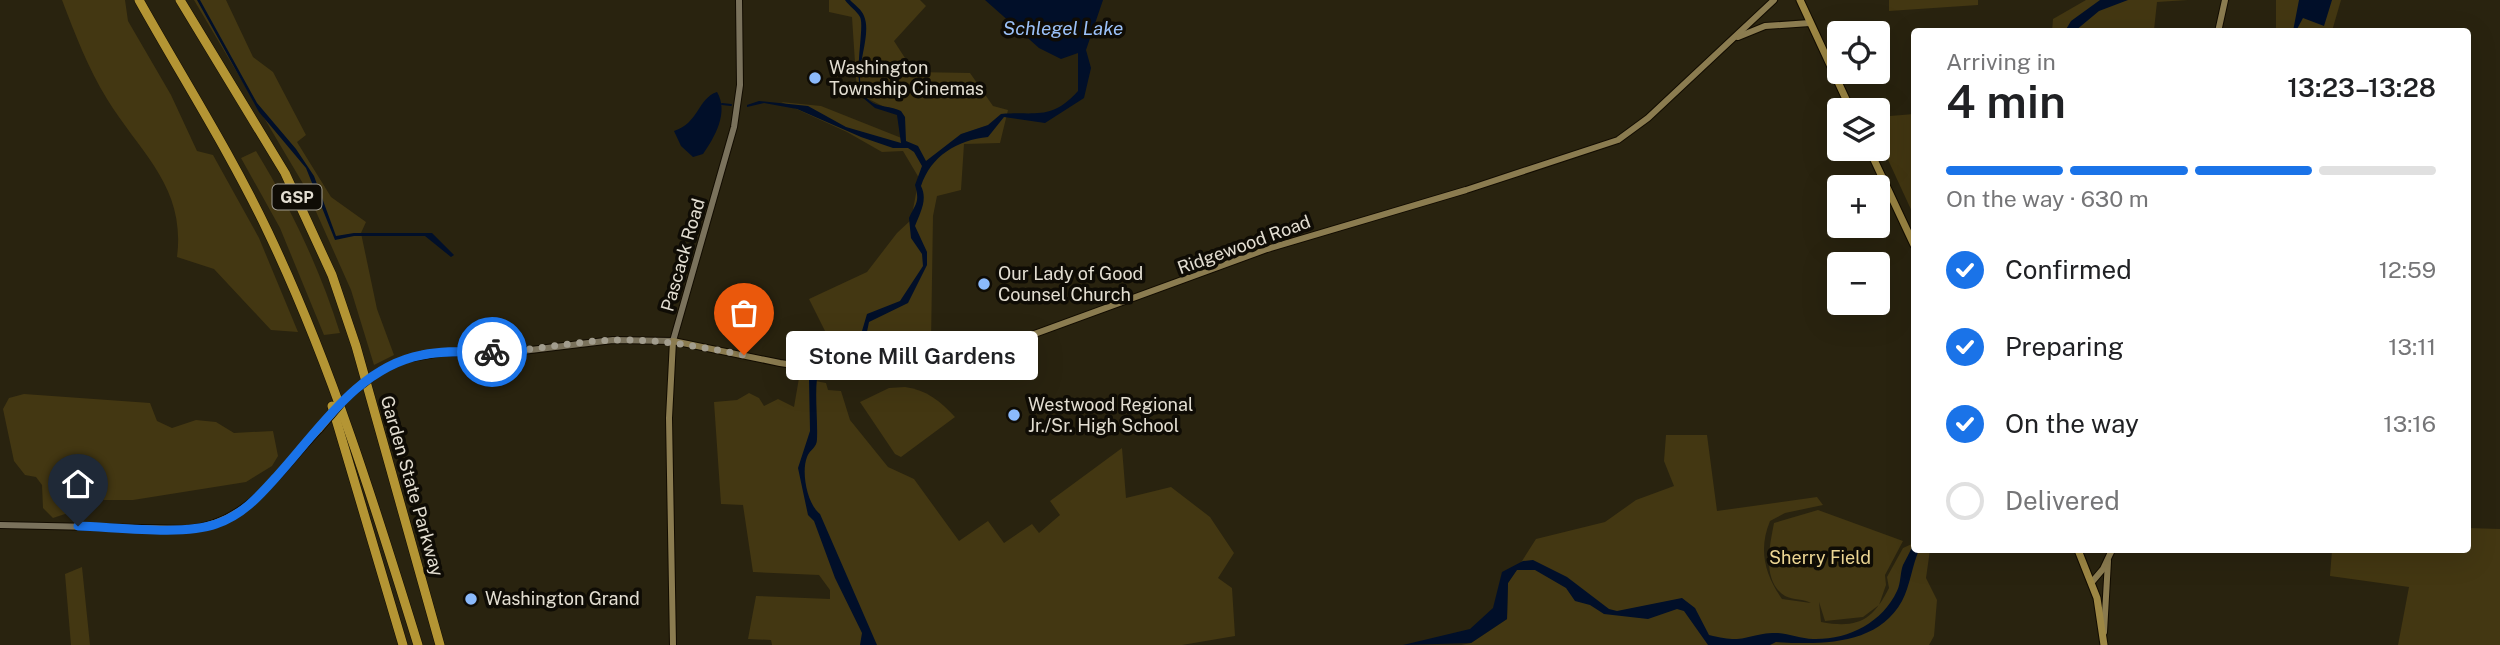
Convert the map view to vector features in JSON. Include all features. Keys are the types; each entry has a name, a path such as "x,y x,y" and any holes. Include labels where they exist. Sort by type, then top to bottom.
{"highway":[{"name":"GSP","path":"139,0 252,200 298,301 379,521 418,645"},
{"name":"Garden State Parkway","path":"180,0 285,173 332,275 356,346 440,645"},
{"name":"GSP","path":"298,301 356,481 403,645"}],"main road":[{"name":"Ridgewood Road","path":"673,341 823,370 903,373 966,359 1267,249 1607,145 1637,128 1774,0"},
{"path":"1800,0 1845,98"},
{"path":"2219,28 2225,0"},
{"path":"1731,41 1765,26 1810,23"},
{"path":"1875,161 1911,239"},
{"name":"Pascack Road","path":"673,341 669,418 673,645"},
{"path":"2079,553 2092,582 2104,642"},
{"path":"2104,642 2108,561 2111,553"},
{"path":"2092,582 2108,561"}],"street":[{"name":"Pascack Road","path":"673,341 736,120 740,85 739,0"},
{"path":"0,525 187,529 214,525 252,503 348,396 380,371 406,359 432,353 514,352 613,340 673,341"}],"green space":[{"path":"62,0 125,0 128,21 171,95 197,151 213,155 259,238 298,332 271,330 214,269 177,257 178,232 168,191 100,87"},
{"path":"194,0 226,0 253,57 273,72 306,135 297,142 331,197 366,222 361,233 377,309 394,355 374,365 351,290 305,187"},
{"path":"829,0 920,0 926,6 894,41 914,72 970,73 993,106 1008,110 1000,143 964,144 961,190 937,196 933,216 931,343 963,338 965,345 928,356 893,362 857,362 819,357 829,339 809,299 867,272 897,233 911,220 919,178 903,151 882,152 847,132 781,102 821,106 904,139 900,115 857,93 852,17 829,12"},
{"path":"1889,0 1978,0 1978,5 1889,11"},
{"path":"2086,0 2188,0 2157,2 2154,28 2052,28 2053,19"},
{"path":"2276,0 2341,0 2333,28 2276,28"},
{"path":"1911,114 1911,210 1889,161 1890,116"},
{"path":"256,151 304,239 340,333 324,335 280,228 241,158"},
{"path":"799,378 826,383 828,390 841,391 850,420 888,467 914,479 959,541 988,521 1004,543 1032,524 1039,533 1060,515 1050,501 1122,448 1126,498 1171,487 1210,517 1234,553 1218,578 1232,588 1235,636 1182,645 772,645 771,640 748,639 756,596 830,599 830,590 819,575 753,572 743,505 721,504 714,402 737,400 749,393 759,398 764,406 778,399 794,407"},
{"path":"905,387 933,397 955,417 901,457 895,454 860,402 889,388"},
{"path":"24,394 150,403 157,421 172,428 196,420 216,422 234,433 273,431 278,456 272,466 246,482 133,500 90,500 80,509 53,518 43,508 42,485 36,477 25,475 14,461 3,409 9,398"},
{"name":"Sherry Field","path":"1666,435 1707,435 1717,511 1817,497 1823,505 1785,513 1770,521 1766,532 1765,562 1771,581 1782,599 1811,603 1785,596 1773,581 1769,562 1774,523 1818,510 1903,541 1885,575 1886,585 1879,604 1889,588 1887,577 1903,548 1911,544 1911,553 1930,553 1926,578 1937,600 1934,636 1929,645 1461,645 1471,643 1507,619 1508,583 1536,539 1605,522 1636,500 1674,486 1664,461","holes":["1819,602 1825,621 1863,617 1879,605 1870,615 1855,623 1821,622"]},
{"path":"2471,528 2500,529 2500,645 2398,645 2409,587 2330,576 2332,553 2471,553"},
{"path":"82,567 90,645 71,645 65,574"}],"water":[{"path":"197,0 200,0 257,103 296,149 314,176 336,236 354,233 432,233 454,255 451,257 425,236 354,236 335,240 306,168 259,112"},
{"name":"Schlegel Lake","path":"845,0 850,0 860,10 866,25 860,72 863,93 873,103 901,111 905,117 906,141 918,146 926,161 961,134 988,125 1001,114 1051,111 1060,107 1078,91 1078,53 1061,59 1039,48 985,0 1103,0 1086,50 1091,68 1084,98 1045,123 1004,117 988,137 956,146 938,158 925,175 921,186 923,201 915,226 927,252 927,265 908,303 869,322 863,351 820,362 816,390 817,442 805,463 806,487 877,645 860,645 862,633 835,578 814,521 808,515 798,468 810,431 809,379 815,356 827,350 857,348 867,314 900,301 923,266 922,254 911,238 909,218 916,202 915,185 922,166 914,152 908,148 893,148 861,137 797,109 764,103 747,107 759,101 808,106 846,127 901,143 897,115 875,108 862,97 860,87 859,76 861,22 859,15"},
{"path":"2100,0 2128,0 2099,11 2079,28 2067,28 2071,21"},
{"path":"2299,0 2332,0 2324,26 2303,18 2298,28 2294,28"},
{"path":"717,92 722,108 719,124 703,154 693,157 681,146 674,131 689,122 706,100"},
{"path":"1911,550 1911,553 1918,553 1907,589 1892,616 1864,634 1830,642 1708,645 1684,611 1677,609 1648,619 1604,614 1590,605 1575,601 1566,588 1535,570 1517,570 1508,583 1507,619 1471,643 1403,645 1470,629 1493,608 1502,572 1523,561 1533,560 1567,577 1609,609 1617,611 1682,598 1695,608 1709,635 1731,639 1776,633 1826,639 1851,633 1873,621 1891,602 1898,588 1903,565"}],"waterway":[{"path":"722,104 731,105"}],"way so far":[{"path":"492,352 531,351 613,340 673,341 744,355"}],"place":[{"name":"Washington Township Cinemas","path":"815,78"},
{"name":"Our Lady of Good Counsel Church","path":"984,284"},
{"name":"Stone Mill Gardens","path":"744,355"},
{"name":"Westwood Regional Jr./Sr. High School","path":"1014,415"},
{"name":"Washington Grand","path":"471,599"}],"route":[{"path":"78,526 187,529 214,525 226,520 260,496 348,396 370,377 394,364 422,355 492,352"}]}
